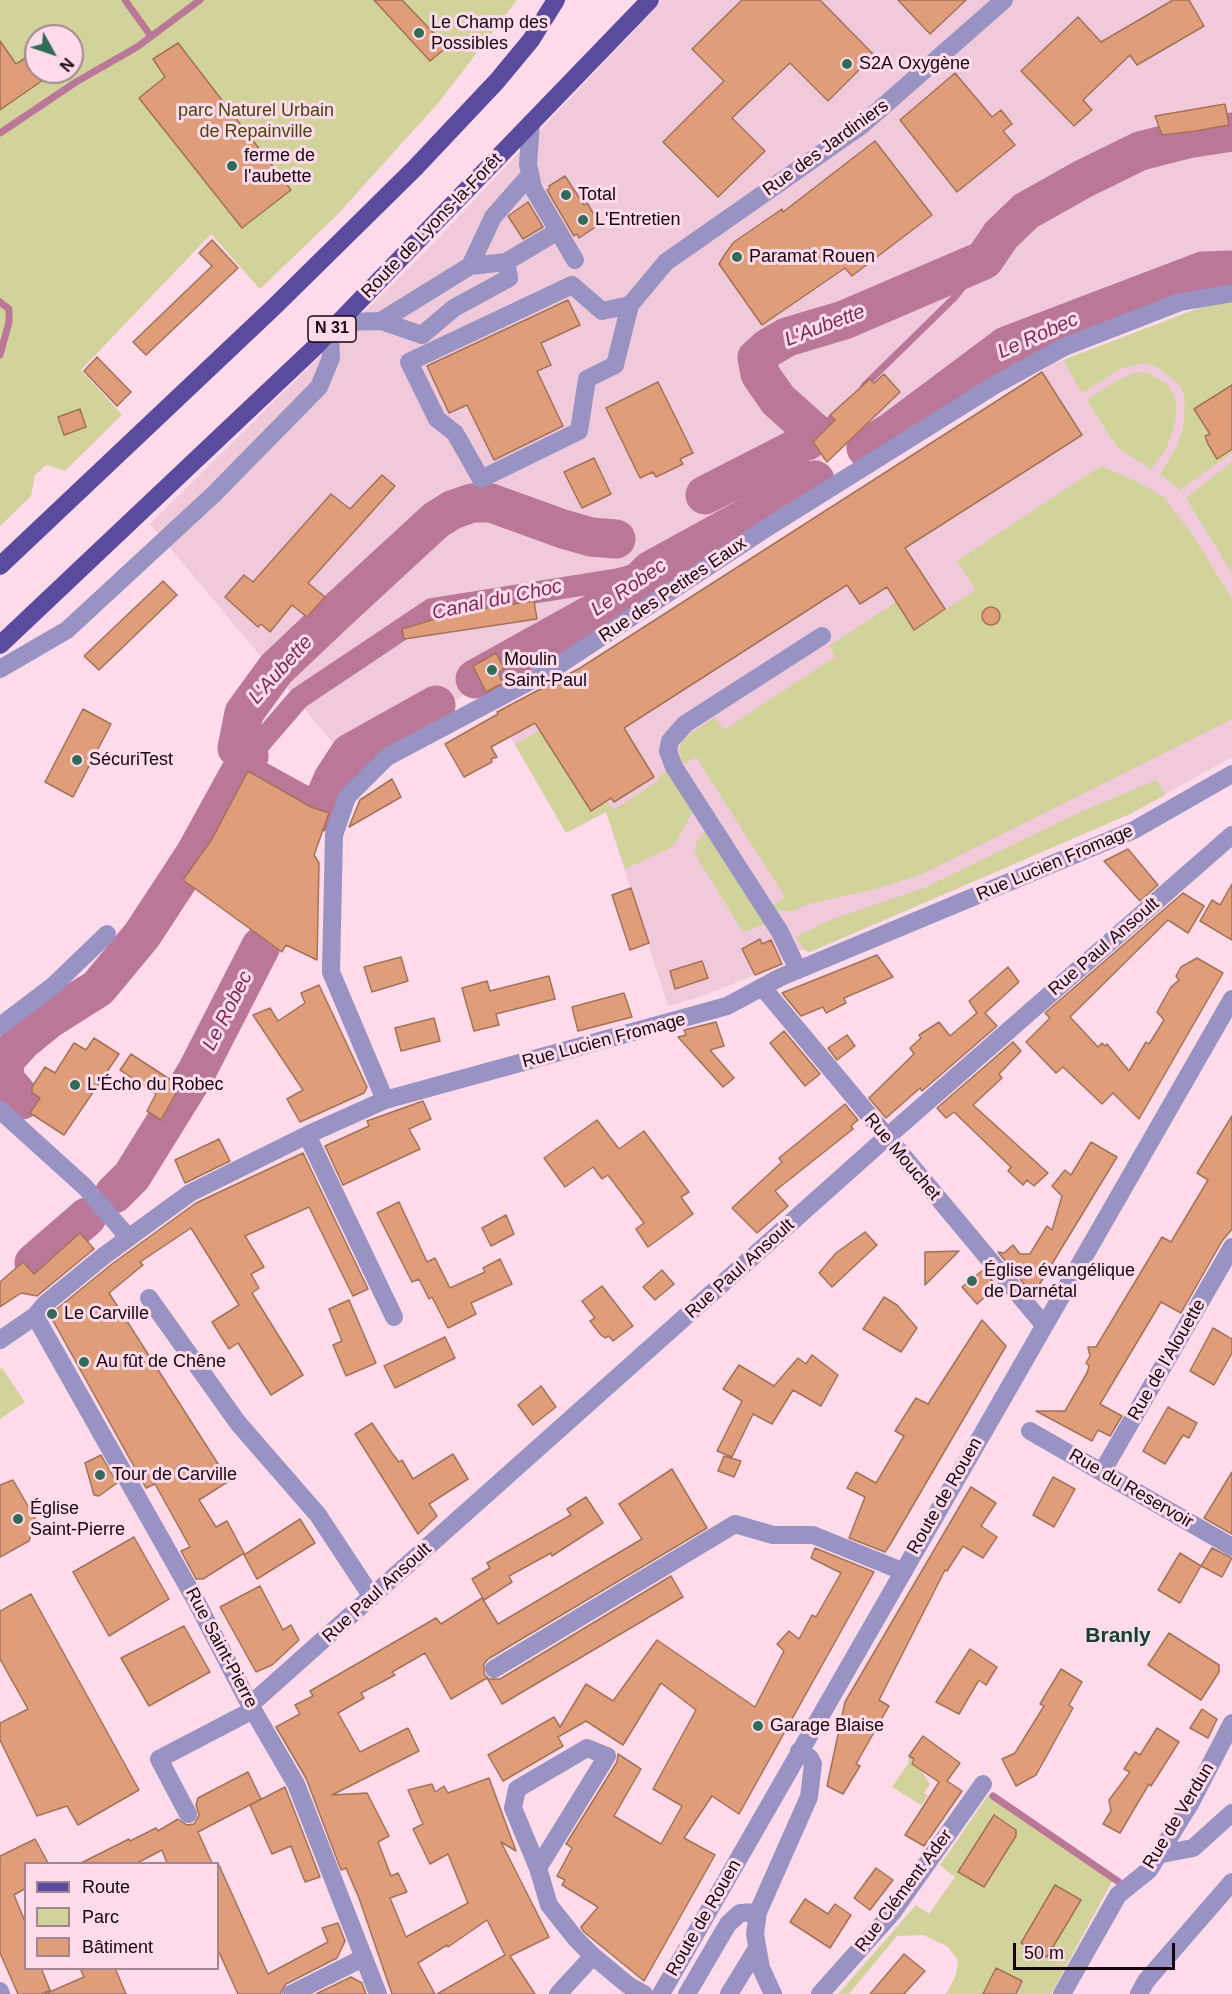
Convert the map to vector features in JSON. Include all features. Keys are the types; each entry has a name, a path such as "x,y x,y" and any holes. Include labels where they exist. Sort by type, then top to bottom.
{"main road":[{"path":"0,566 275,306 415,168 497,81 531,40 556,0"},
{"name":"Route de Lyons-la-Forêt","path":"0,645 335,326 650,0"}],"street":[{"name":"Rue des Jardiniers","path":"630,305 666,262 862,125 1004,0"},
{"path":"531,123 528,164 533,188 575,260"},
{"path":"470,266 493,217 530,175"},
{"path":"381,321 470,266 506,262 558,231"},
{"path":"0,669 67,630 222,486 319,387 331,358 335,326 381,321 422,335 454,308 509,278 506,262"},
{"path":"572,285 603,310 630,305 615,365 586,380 579,431 481,479 454,433 436,419 409,362 572,285"},
{"name":"Rue des Petites Eaux","path":"385,1100 331,972 334,835 347,797 387,757 553,669 768,527 995,385 1064,347 1180,302 1232,293"},
{"path":"798,970 780,932 674,767 668,751 670,741 685,724 822,636"},
{"name":"Rue Lucien Fromage","path":"0,1340 35,1316 45,1304 128,1238 190,1193 307,1135 385,1100 706,1014 798,970 1134,830 1232,774"},
{"name":"Rue Paul Ansoult","path":"188,1814 159,1759 251,1708 886,1138 1232,835"},
{"path":"0,1026 53,986 107,934"},
{"name":"Rue Mouchet","path":"763,988 1044,1325"},
{"name":"Route de Rouen","path":"661,1994 1232,999"},
{"path":"0,1110 85,1187 128,1238"},
{"path":"307,1135 394,1317"},
{"name":"Rue de l'Alouette","path":"1102,1472 1232,1247"},
{"path":"150,1298 238,1423 318,1515 372,1597"},
{"name":"Rue Saint-Pierre","path":"35,1316 196,1600 251,1708 297,1785 378,1994"},
{"name":"Rue du Reservoir","path":"1030,1431 1232,1547"},
{"path":"494,1669 735,1524 773,1535 813,1535 902,1571"},
{"name":"Rue de Verdun","path":"1062,1994 1118,1895 1149,1870 1190,1804 1232,1723"},
{"path":"538,1868 607,1756 586,1749 517,1789 513,1808 538,1868 549,1905 576,1940 593,1956 628,1985 644,1994"},
{"path":"773,1994 761,1968 756,1950 758,1912 809,1797 813,1764 810,1758 799,1750"},
{"name":"Rue Clément Ader","path":"820,1994 892,1913 983,1784"},
{"path":"1157,1855 1193,1848 1232,1813"},
{"path":"1139,1994 1146,1981 1232,1882"},
{"path":"687,1994 728,1924 740,1913 758,1912"},
{"path":"729,1994 756,1950"},
{"path":"558,1994 593,1956"},
{"path":"291,1994 363,1958"}],"shaded area":[{"path":"663,0 1232,0 1232,251 1045,316 353,767 150,524 428,249"},
{"path":"1232,301 1232,757 1130,814 810,952 803,949 780,959 781,964 703,996 668,1006 606,812 566,833 497,714 580,668 1053,364 1202,307"}],"green space":[{"name":"parc Naturel Urbain de Repainville","path":"0,0 517,0 440,101 337,215 260,289 211,234 81,370 122,415 65,471 46,465 35,475 31,496 0,526"},
{"path":"1232,301 1232,453 1180,490 1160,474 1176,449 1183,429 1185,397 1179,384 1157,367 1143,363 1120,369 1082,393 1063,360 1202,307"},
{"path":"1146,372 1167,384 1174,396 1177,409 1174,427 1166,449 1151,469 1117,447 1087,400 1118,380 1134,373"},
{"path":"1232,462 1232,573 1186,498"},
{"path":"1101,466 1142,484 1163,497 1190,531 1232,598 1232,719 920,875 876,889 808,904 793,911 775,910 772,906 785,897 696,757 683,765 679,750 683,739 715,717 724,730 835,657 829,646 896,602 915,629 976,590 957,561"},
{"path":"544,728 549,745 591,811 607,801 613,810 659,780 658,777 667,771 693,811 676,842 668,849 625,869 606,812 566,833 515,744"},
{"path":"1156,780 1165,795 1130,814 810,952 804,950 796,937 830,920 924,888 1074,815"},
{"path":"705,831 765,924 743,932 695,854 696,843"},
{"path":"2,1368 25,1402 0,1419 0,1369"},
{"path":"909,1756 914,1759 912,1764 921,1770 930,1784 924,1793 928,1796 921,1805 892,1787 908,1764"},
{"path":"989,1794 1115,1876 1051,1994 946,1994 956,1975 958,1960 948,1947 923,1935 897,1936 849,1994 838,1994 916,1905 929,1914 955,1877 940,1865"}],"building":[{"name":"Le Champ des Possibles","path":"374,0 402,0 447,47 430,61"},
{"path":"742,0 820,0 874,55 828,101 790,63 732,118 765,151 718,197 663,142 724,81 692,49"},
{"path":"898,0 966,0 930,34"},
{"path":"1173,0 1189,0 1204,26 1137,65 1130,55 1083,100 1092,110 1074,126 1021,71 1078,17 1101,42"},
{"path":"0,41 16,64 24,59 24,84 37,84 0,110"},
{"name":"ferme de l'aubette","path":"178,43 291,190 242,228 139,98 165,77 153,59"},
{"path":"955,73 992,117 1001,110 1012,124 1003,131 1015,145 957,192 900,120"},
{"path":"1225,104 1229,125 1195,131 1162,135 1155,116"},
{"path":"875,141 932,215 852,276 845,268 762,325 719,264 725,254 734,242 782,209 783,212"},
{"path":"565,176 584,205 587,203 600,224 579,238 577,234 574,236 547,190 549,186"},
{"path":"528,202 543,227 523,239 508,216"},
{"path":"212,240 238,268 146,355 133,342 212,266 199,253"},
{"path":"568,300 580,325 541,343 551,365 537,371 563,426 494,460 467,405 449,413 427,366"},
{"path":"97,357 131,392 117,406 84,371"},
{"path":"1042,372 1082,435 905,548 945,609 914,630 887,587 860,604 847,585 624,728 654,777 614,802 611,798 591,811 535,723 491,747 497,757 464,777 445,744 498,714 497,712 580,668"},
{"path":"884,374 900,392 827,462 813,442 835,420 830,415 870,379 874,383"},
{"path":"658,382 693,453 680,459 683,464 656,477 653,472 640,478 606,408"},
{"path":"1232,385 1232,449 1217,459 1205,436 1210,434 1194,409"},
{"path":"80,409 86,427 64,435 58,417"},
{"path":"594,458 611,494 582,508 564,472"},
{"path":"382,475 395,486 308,583 325,597 307,617 292,605 270,632 261,624 258,627 225,597 244,575 253,582 331,494 350,509"},
{"path":"163,581 177,595 99,670 84,656"},
{"path":"534,601 537,619 404,639 402,629 455,613"},
{"path":"991,607 997,610 1000,616 997,622 991,625 985,622 982,616 985,610"},
{"path":"496,653 504,669 498,673 503,683 486,692 473,666"},
{"path":"83,709 111,724 73,797 45,782"},
{"path":"248,771 311,807 329,813 314,855 319,863 317,960 286,945 282,952 183,880 212,839"},
{"path":"392,779 401,797 349,827 360,800"},
{"path":"1128,849 1158,885 1140,901 1104,861"},
{"path":"1232,884 1232,940 1200,921 1212,900 1220,905"},
{"path":"631,888 649,943 630,950 612,895"},
{"path":"1183,893 1204,906 1188,933 1168,920 1070,1017 1098,1047 1102,1043 1105,1046 1107,1044 1129,1071 1146,1042 1149,1044 1164,1020 1157,1012 1171,987 1179,980 1176,976 1181,967 1197,958 1223,973 1139,1119 1113,1093 1102,1104 1063,1067 1056,1073 1026,1042 1050,1018 1045,1013"},
{"path":"760,939 762,944 771,940 782,964 755,975 742,949"},
{"path":"877,955 893,977 844,998 846,1003 826,1013 823,1007 801,1016 782,993"},
{"path":"401,957 408,981 372,992 364,967"},
{"path":"702,961 708,978 675,989 670,971"},
{"path":"1008,967 1019,982 985,1013 997,1026 922,1091 920,1088 886,1118 869,1098 914,1054 910,1048 921,1038 919,1035 939,1022 950,1036 977,1013 969,1001"},
{"path":"549,976 555,999 496,1014 499,1025 474,1031 462,988 487,981 490,991"},
{"path":"319,985 367,1087 364,1093 300,1122 287,1099 303,1090 253,1015 270,1008 278,1021 305,1003 301,993"},
{"path":"624,993 632,1017 578,1031 572,1007"},
{"path":"434,1018 440,1041 401,1051 395,1028"},
{"path":"716,1022 724,1046 710,1050 734,1078 723,1087 678,1037 686,1035 684,1030"},
{"path":"784,1031 820,1074 805,1086 770,1043"},
{"path":"847,1035 855,1046 837,1060 828,1048"},
{"path":"94,1038 119,1054 64,1135 30,1113 40,1098 32,1093 32,1087 45,1067 55,1073 74,1043 86,1050"},
{"path":"1013,1042 1021,1051 999,1074 1002,1078 973,1105 1048,1173 1034,1186 1027,1180 1023,1185 1008,1171 1011,1167 954,1112 946,1118 937,1108"},
{"path":"131,1054 180,1086 161,1120 147,1111 156,1094 120,1070"},
{"path":"423,1101 431,1119 409,1129 420,1149 343,1185 325,1146 369,1126 367,1121"},
{"path":"845,1104 858,1120 851,1126 853,1129 775,1191 788,1206 757,1233 732,1208 782,1162 779,1158"},
{"path":"1232,1116 1232,1229 1222,1241 1181,1313 1161,1302 1100,1404 1122,1416 1110,1436 1098,1430 1092,1441 1036,1411 1065,1411 1087,1373 1089,1366 1086,1363 1090,1356 1088,1347 1096,1347 1162,1237 1171,1242 1208,1180 1197,1173"},
{"path":"597,1120 619,1149 644,1131 689,1192 681,1197 693,1214 648,1247 636,1229 644,1223 608,1175 602,1179 593,1167 565,1187 544,1158"},
{"path":"219,1139 230,1161 185,1183 175,1160"},
{"path":"1091,1142 1117,1157 1033,1295 998,1252 1004,1253 1013,1245 1020,1254 1030,1254 1047,1226 1052,1230 1062,1196 1052,1186 1065,1170 1071,1175"},
{"path":"303,1153 368,1289 353,1296 309,1207 245,1236 264,1267 251,1274 259,1288 252,1293 303,1375 271,1395 238,1343 229,1349 212,1322 239,1305 191,1228 140,1262 143,1265 109,1293 229,1481 199,1500 216,1527 227,1521 244,1553 203,1579 196,1579 181,1551 190,1547 155,1484 146,1488 51,1317 53,1312 112,1264 196,1203"},
{"path":"399,1202 427,1262 435,1258 450,1288 485,1272 483,1268 500,1259 512,1284 471,1303 476,1314 448,1328 432,1297 429,1299 419,1279 412,1282 377,1213"},
{"path":"506,1215 514,1234 491,1246 482,1228"},
{"path":"865,1232 877,1245 832,1287 819,1273 836,1253"},
{"path":"80,1233 94,1249 37,1296 21,1293 0,1307 0,1282 23,1262 34,1274"},
{"path":"959,1251 925,1285 925,1252"},
{"path":"662,1270 674,1284 655,1300 643,1287"},
{"path":"983,1270 997,1286 977,1304 962,1287"},
{"path":"602,1286 633,1326 613,1341 609,1336 605,1338 600,1334 590,1321 595,1318 582,1301"},
{"path":"884,1297 897,1305 917,1328 901,1352 863,1329"},
{"path":"349,1300 376,1363 346,1376 333,1345 342,1341 329,1309"},
{"path":"982,1320 1006,1346 891,1543 885,1552 849,1538 865,1497 847,1488 856,1472 876,1483 904,1436 895,1431 916,1398 928,1404"},
{"path":"1213,1328 1232,1339 1232,1353 1214,1385 1190,1371"},
{"path":"445,1337 455,1358 395,1388 384,1366"},
{"path":"812,1355 838,1375 821,1406 793,1390 772,1424 753,1414 732,1457 717,1451 742,1401 723,1389 739,1365 774,1386 798,1358 806,1364"},
{"path":"541,1386 556,1407 533,1425 518,1405"},
{"path":"1168,1407 1197,1423 1189,1438 1183,1435 1165,1464 1143,1451"},
{"path":"372,1423 399,1462 402,1460 413,1479 453,1454 468,1479 429,1504 437,1516 418,1534 355,1434"},
{"name":"Tour de Carville","path":"101,1455 117,1483 99,1496 94,1495 85,1463"},
{"path":"724,1456 741,1461 734,1477 718,1471"},
{"path":"672,1469 707,1528 488,1659 484,1664 484,1674 489,1679 500,1679 671,1576 683,1597 502,1704 487,1678 451,1699 425,1653 392,1672 395,1675 361,1693 364,1698 338,1713 360,1752 408,1728 419,1751 332,1795 367,1793 389,1836 378,1842 391,1876 398,1873 407,1892 390,1898 406,1937 468,1903 448,1854 430,1864 413,1829 423,1824 408,1790 432,1784 435,1792 444,1786 448,1793 489,1778 516,1851 501,1842 549,1937 510,1956 535,1994 437,1994 505,1955 487,1920 448,1947 447,1945 418,1963 435,1994 392,1994 359,1898 346,1868 341,1870 306,1778 276,1727 300,1714 295,1705 313,1696 310,1691 436,1618 441,1624 482,1598 498,1624 642,1539 619,1504"},
{"path":"1232,1472 1232,1534 1204,1518"},
{"path":"1053,1477 1075,1489 1054,1527 1033,1515"},
{"name":"Église Saint-Pierre","path":"13,1480 41,1529 31,1535 29,1541 0,1557 0,1485"},
{"path":"971,1487 996,1503 981,1526 997,1537 983,1558 963,1546 947,1571 945,1570 879,1700 889,1706 856,1764 860,1766 843,1794 827,1786 845,1702"},
{"path":"586,1497 603,1523 552,1556 551,1553 509,1576 512,1582 484,1600 472,1579 490,1568 487,1563 571,1515 567,1509"},
{"path":"300,1519 315,1543 257,1579 244,1555"},
{"path":"134,1537 169,1599 109,1636 73,1572"},
{"path":"815,1548 874,1572 739,1814 712,1796 684,1838 715,1855 644,1981 584,1932 581,1927 598,1907 562,1885 565,1880 557,1876 572,1848 566,1844 617,1762 618,1754 641,1769 614,1816 661,1844 682,1806 653,1789 696,1710 661,1683 623,1745 586,1721 558,1737 563,1746 503,1781 488,1755 554,1717 560,1727 586,1684 613,1701 657,1640 755,1707 784,1651 777,1644 789,1631 799,1639 812,1615 816,1617 841,1573 811,1558"},
{"path":"1212,1548 1232,1558 1222,1577 1201,1566"},
{"path":"1180,1553 1201,1566 1180,1603 1158,1590"},
{"path":"260,1586 283,1630 291,1625 299,1640 272,1665 256,1672 220,1607"},
{"path":"31,1594 139,1790 78,1825 67,1806 37,1816 0,1740 0,1723 28,1709 0,1659 0,1611"},
{"path":"184,1626 210,1672 149,1706 121,1658"},
{"path":"1169,1633 1219,1665 1219,1672 1201,1700 1148,1665"},
{"path":"970,1649 997,1667 986,1685 979,1680 959,1714 936,1702"},
{"path":"1061,1669 1082,1682 1069,1705 1073,1708 1036,1775 1016,1786 1002,1759 1015,1753 1044,1706 1040,1704"},
{"path":"1202,1709 1217,1719 1208,1738 1190,1728"},
{"path":"1157,1728 1179,1742 1151,1786 1149,1784 1120,1833 1103,1824 1111,1811 1109,1800 1130,1772 1124,1769 1135,1752 1140,1755"},
{"path":"923,1736 960,1763 947,1781 962,1791 924,1846 905,1835 939,1782 912,1764 914,1759 909,1756"},
{"path":"248,1772 261,1799 198,1832 212,1862 167,1862 162,1850 139,1862 83,1862 129,1839 130,1841 156,1828 158,1831 178,1819 187,1825 194,1824 199,1815 196,1805 198,1798"},
{"path":"285,1787 320,1877 305,1882 291,1846 272,1854 250,1805"},
{"path":"994,1815 1016,1830 1016,1836 984,1887 958,1872"},
{"path":"35,1839 47,1862 24,1862 24,1889 14,1895 24,1919 24,1970 42,1970 50,1990 41,1994 18,1994 0,1953 0,1856"},
{"path":"219,1865 268,1974 328,1942 322,1928 338,1923 345,1941 337,1958 286,1984 280,1994 238,1994 219,1952"},
{"path":"876,1868 893,1880 870,1910 854,1898"},
{"path":"1055,1885 1081,1900 1047,1957 1021,1943"},
{"path":"805,1899 828,1914 835,1904 851,1915 830,1948 790,1922"},
{"path":"904,1954 925,1971 904,1994 870,1994"},
{"path":"996,1968 1022,1981 1016,1994 983,1994"},
{"path":"81,1970 116,1970 126,1994 45,1994 84,1977"},
{"path":"351,1977 362,1983 366,1994 316,1994"}],"waterway":[{"path":"125,0 150,35"},
{"path":"0,133 76,82 137,47 200,0"},
{"name":"L'Aubette","path":"807,441 815,433 778,400 760,374 757,358 768,348 787,337 844,320 984,260 1001,235 1026,211 1140,151 1187,139 1232,132"},
{"name":"L'Aubette","path":"864,386 954,298 984,260"},
{"name":"Le Robec","path":"866,448 1006,346 1203,271 1232,270"},
{"path":"0,302 9,309 9,322 0,355"},
{"name":"L'Aubette","path":"815,433 837,413"},
{"name":"L'Aubette","path":"705,495 793,450"},
{"name":"Le Robec","path":"475,679 626,595 651,570 815,480"},
{"name":"L'Aubette","path":"22,1100 5,1080 4,1061 23,1040 49,1019 98,988 142,935 195,854 249,756 237,748 244,713 276,669 334,614 436,520 452,510 472,503 491,503 563,529 591,537 616,539"},
{"name":"Canal du Choc","path":"249,756 299,698 432,609 619,579 651,570"},
{"name":"Le Robec","path":"318,813 333,779 350,753 436,705"},
{"path":"244,763 320,805"},
{"name":"Le Robec","path":"114,1194 132,1176 197,1071 261,946"},
{"name":"Le Robec","path":"34,1263 87,1217"},
{"path":"993,1796 1119,1882"}],"place":[{"name":"Le Champ des Possibles","path":"419,33"},
{"name":"S2A Oxygène","path":"847,64"},
{"name":"ferme de l'aubette","path":"232,166"},
{"name":"Total","path":"566,195"},
{"name":"L'Entretien","path":"583,220"},
{"name":"Paramat Rouen","path":"737,257"},
{"name":"Moulin Saint-Paul","path":"492,670"},
{"name":"SécuriTest","path":"77,760"},
{"name":"L'Écho du Robec","path":"75,1085"},
{"name":"Église évangélique de Darnétal","path":"972,1281"},
{"name":"Le Carville","path":"52,1314"},
{"name":"Au fût de Chêne","path":"84,1362"},
{"name":"Tour de Carville","path":"100,1475"},
{"name":"Église Saint-Pierre","path":"18,1519"},
{"name":"Garage Blaise","path":"758,1726"}],"district":[{"name":"Branly","path":"1118,1636"}]}
